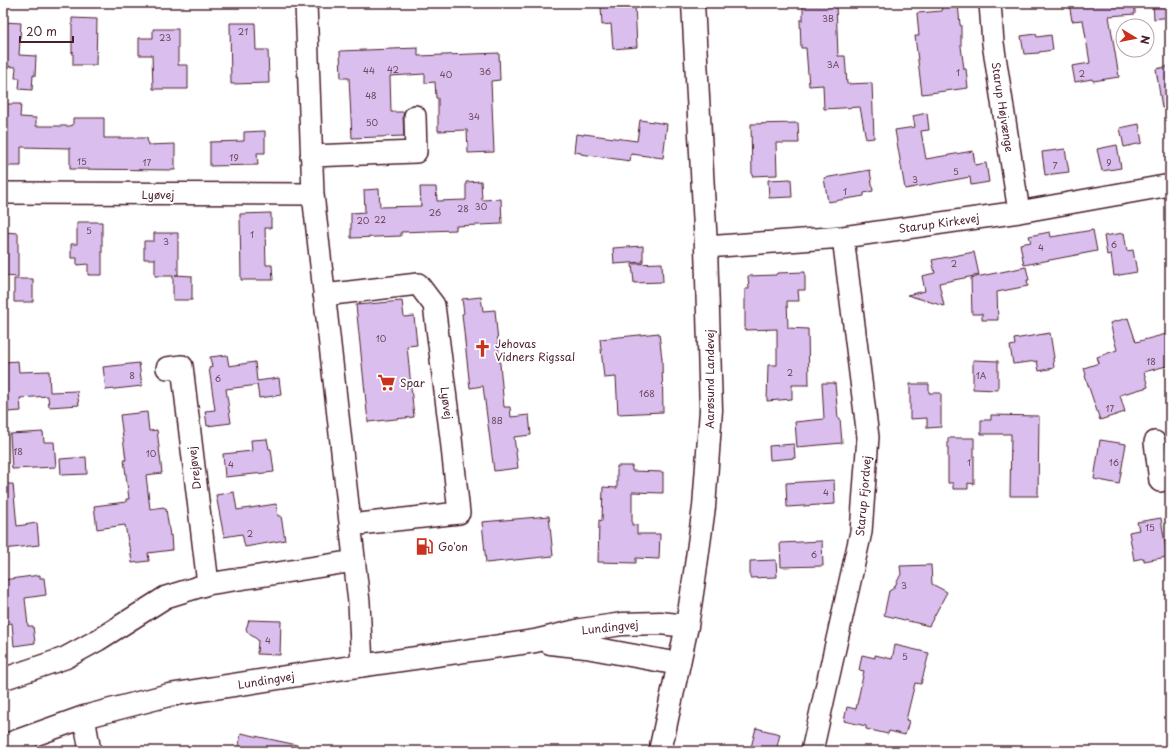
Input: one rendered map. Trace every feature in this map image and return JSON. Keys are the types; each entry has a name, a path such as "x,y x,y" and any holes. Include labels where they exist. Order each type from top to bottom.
{"street":[{"path":"306,3 313,194 354,561 362,666"},
{"name":"Aarøsund Landevej","path":"660,751 687,626 704,507 711,410 706,247 693,3"},
{"name":"Starup Højvænge","path":"990,3 993,42 1019,212"},
{"path":"312,156 416,152 415,116"},
{"name":"Starup Kirkevej","path":"706,247 843,237 1019,212 1170,185"},
{"name":"Lyøvej","path":"3,193 313,194"},
{"name":"Starup Fjordvej","path":"812,751 861,532 868,437 843,237"},
{"name":"Lyøvej","path":"324,295 418,284 434,305 451,438 459,513 350,525"},
{"name":"Drejøvej","path":"167,368 182,366 208,584"},
{"path":"1156,442 1160,481 1170,479"},
{"path":"3,679 65,658 98,640 166,596 208,584 354,561"},
{"name":"Lundingvej","path":"3,746 84,717 169,695 535,641 581,630 622,624 660,623 687,626"},
{"name":"Lundingvej","path":"535,641 586,647 679,664"},
{"path":"84,717 90,751"}],"building":[{"path":"803,3 836,3 838,56 845,56 847,84 872,83 874,138 866,139 860,107 824,109 823,85 809,86 806,48 801,48 800,20 803,20"},
{"path":"941,3 958,3 961,25 961,46 968,88 922,94 915,36 919,36 917,13 942,11"},
{"path":"1069,3 1135,3 1135,14 1109,16 1119,77 1075,82 1072,66 1090,63 1083,20 1072,21"},
{"path":"1153,3 1170,3 1170,17 1154,18"},
{"path":"635,4 637,47 613,49 611,24 602,25 601,6"},
{"path":"72,18 97,19 96,65 73,65"},
{"path":"3,22 21,23 19,55 36,56 35,76 33,75 32,90 19,89 20,78 15,78 16,67 3,66"},
{"path":"230,23 255,23 256,50 268,50 269,83 231,84"},
{"path":"153,29 178,29 178,65 188,65 188,89 153,89 152,55 139,55 139,38 153,38"},
{"path":"1036,34 1037,37 1051,35 1053,50 1024,54 1021,36"},
{"path":"418,48 418,56 499,53 500,80 491,81 494,152 468,153 467,130 438,131 438,98 436,98 435,82 425,83 425,74 390,76 391,112 404,112 404,136 352,138 349,78 341,78 340,51"},
{"path":"1170,66 1170,107 1162,108 1156,69"},
{"path":"3,104 21,104 20,117 36,118 36,126 70,126 73,125 73,118 104,118 104,138 147,138 148,145 175,144 175,170 70,169 70,148 21,147 21,166 3,166"},
{"path":"927,113 929,130 921,131 926,159 973,151 975,165 986,163 989,182 971,185 970,177 905,189 895,130 915,127 913,116"},
{"path":"640,120 667,124 663,158 631,154 630,161 574,152 576,134 637,141"},
{"path":"798,123 799,143 776,143 777,175 752,176 751,124"},
{"path":"1139,124 1142,143 1124,147 1120,128"},
{"path":"265,131 265,153 257,153 258,165 210,166 210,142 244,141 244,132"},
{"path":"1117,145 1121,168 1102,171 1097,149"},
{"path":"1065,149 1069,172 1045,175 1042,152"},
{"path":"870,170 873,191 864,193 864,196 828,202 824,178"},
{"path":"791,179 792,197 769,198 768,180"},
{"path":"481,181 482,200 501,199 502,224 456,226 456,230 401,232 401,236 351,238 351,213 365,212 364,190 379,189 380,207 421,206 420,187 436,187 437,201 466,200 466,182"},
{"path":"271,213 271,228 265,228 266,265 272,265 273,280 241,280 240,214"},
{"path":"77,222 102,222 102,275 88,275 88,264 77,265 77,258 71,258 71,244 77,244"},
{"path":"1093,230 1097,251 1024,265 1020,244 1031,242 1029,236 1050,232 1051,237"},
{"path":"3,232 18,233 18,277 3,276"},
{"path":"154,233 178,233 178,275 175,275 192,276 192,300 173,300 173,276 155,276 155,259 144,259 144,241 154,241"},
{"path":"1124,233 1127,251 1133,250 1137,272 1114,276 1111,254 1107,255 1104,236"},
{"path":"643,246 643,262 614,264 613,248"},
{"path":"974,252 979,275 939,283 944,306 907,295 925,291 922,276 935,273 932,260"},
{"path":"662,263 663,282 634,283 632,264"},
{"path":"1026,267 1029,280 1027,280 1028,286 997,292 998,320 982,320 982,314 972,314 971,278"},
{"path":"805,272 805,290 798,290 799,301 787,301 788,328 808,329 809,385 792,385 792,399 767,401 768,365 777,365 777,329 745,330 745,289 749,289 748,276"},
{"path":"14,279 33,279 33,302 14,302"},
{"path":"481,297 483,311 495,310 504,407 510,407 511,417 529,415 531,435 514,437 518,468 494,471 483,386 470,388 462,314 464,313 462,299"},
{"name":"Spar","path":"402,301 404,317 414,316 417,345 407,346 414,417 368,422 356,305"},
{"path":"1128,318 1136,342 1170,333 1170,365 1144,372 1148,387 1120,395 1125,412 1100,420 1085,376 1084,368 1099,363 1097,357 1117,350 1110,323"},
{"path":"659,333 662,359 663,412 618,414 616,377 604,378 600,339"},
{"path":"1050,333 1054,368 1039,371 1037,361 1013,364 1010,346 1015,345 1014,339"},
{"path":"227,355 229,366 255,362 257,381 279,378 281,395 259,398 257,385 226,389 231,423 207,426 205,411 215,410 209,368 212,367 210,357"},
{"path":"973,360 998,361 998,390 973,389"},
{"path":"18,361 19,372 49,371 50,392 77,391 79,405 49,407 48,396 20,398 21,411 8,412 7,398 5,398 4,362"},
{"path":"139,363 142,386 106,390 103,367"},
{"path":"822,383 835,383 842,443 797,447 795,422 824,419"},
{"path":"910,384 929,384 929,393 941,393 941,427 927,428 927,418 910,419"},
{"path":"147,412 149,431 157,430 162,473 146,475 150,509 164,507 164,509 166,509 172,550 148,553 149,561 132,563 125,525 97,529 94,506 126,502 126,499 129,499 120,415"},
{"path":"991,415 1039,416 1038,496 1010,496 1011,434 981,434 981,420 991,420"},
{"path":"43,432 44,442 54,442 56,467 12,469 10,434"},
{"path":"948,438 974,438 974,484 968,483 968,489 953,489 953,483 948,483"},
{"path":"267,439 269,449 271,449 274,472 225,477 223,454 252,451 251,440"},
{"path":"1100,440 1126,444 1119,484 1094,479"},
{"path":"794,444 795,458 770,460 769,446"},
{"path":"86,457 87,474 61,475 60,459"},
{"path":"617,466 632,466 632,471 663,472 663,493 632,492 632,525 637,525 637,534 660,534 659,559 636,558 636,563 598,562 599,520 602,521 603,487 617,488"},
{"path":"834,480 835,504 787,507 786,483"},
{"path":"3,484 13,484 17,526 37,523 39,545 3,549"},
{"path":"234,492 237,510 276,504 278,516 281,516 285,540 245,547 242,534 224,537 216,495"},
{"path":"549,516 553,556 486,563 482,522"},
{"path":"1161,518 1167,557 1144,561 1144,558 1134,560 1129,532 1139,530 1137,522"},
{"path":"822,541 823,566 781,567 780,543"},
{"path":"776,560 777,577 750,578 750,561"},
{"path":"931,565 932,584 947,592 929,626 884,615 889,591 894,588 901,574 900,566"},
{"path":"40,575 40,578 44,578 46,595 25,598 28,626 33,626 35,643 14,646 12,623 5,624 3,608 3,580"},
{"path":"249,620 281,621 280,655 257,654 258,640 248,633 246,629"},
{"path":"895,645 929,653 921,684 915,683 906,720 909,721 905,735 889,731 888,734 866,729 866,726 844,721 847,707 856,709 864,671 859,670 862,655 875,658 875,655 892,659"},
{"path":"756,728 780,734 776,751 750,751"},
{"path":"241,733 297,745 297,751 238,751"}],"place":[{"name":"Jehovas Vidners Rigssal","path":"482,349"},
{"name":"Spar","path":"387,382"},
{"name":"Go'on","path":"425,546"}]}
